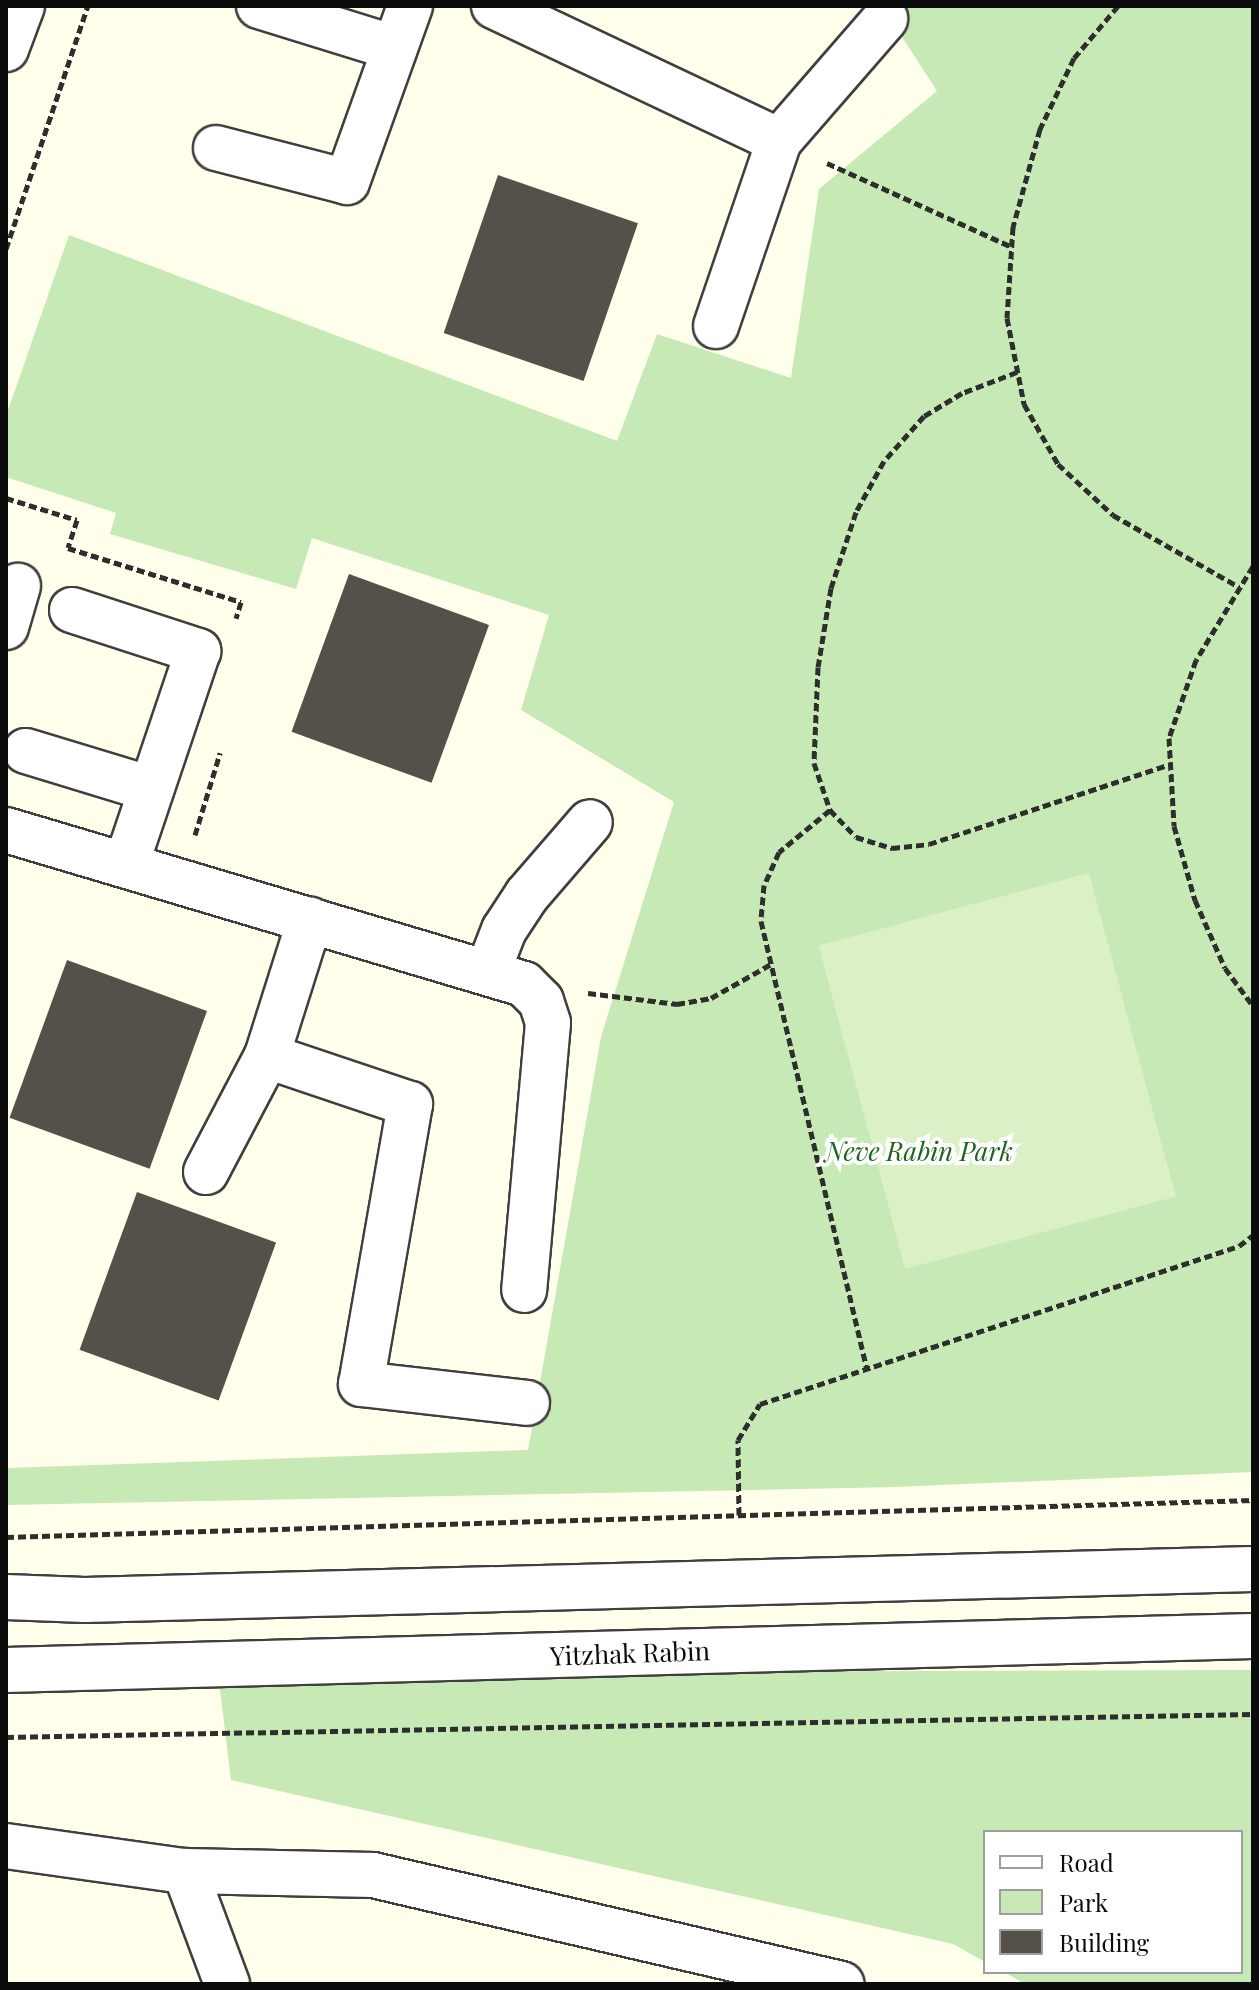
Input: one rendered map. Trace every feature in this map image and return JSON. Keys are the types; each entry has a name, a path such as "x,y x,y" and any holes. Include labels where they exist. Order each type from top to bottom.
{"street":[{"path":"6,49 22,6"},
{"path":"259,6 395,48"},
{"path":"216,148 347,182 410,6"},
{"path":"494,6 779,141"},
{"path":"716,326 779,141 885,19"},
{"path":"6,627 18,586"},
{"path":"72,610 198,651 126,865"},
{"path":"26,751 151,789"},
{"path":"506,978 504,930 527,895 590,822"},
{"path":"6,830 506,978 541,1001 548,1023 524,1290"},
{"path":"206,1172 267,1056 310,920"},
{"path":"267,1056 410,1104 361,1384 527,1403"},
{"path":"6,1597 85,1600 1253,1569"},
{"name":"Yitzhak Rabin","path":"6,1670 1253,1636"},
{"path":"6,1846 185,1871 373,1875 841,1984"},
{"path":"185,1871 227,1984"}],"path":[{"path":"6,249 88,6"},
{"path":"1118,6 1074,58 1040,129 1012,247 1007,318 1017,372 1024,404 1058,464 1113,515 1239,587"},
{"path":"779,141 1012,247"},
{"path":"1017,372 962,393 924,416 884,461 856,512 831,588 818,667 814,763 830,810 856,837 892,848 929,844 1171,764"},
{"path":"1253,566 1196,660 1169,738 1174,826 1195,900 1225,968 1253,1006"},
{"path":"830,810 779,852 764,885 761,921 867,1369"},
{"path":"506,978 677,1004 711,998 771,964"},
{"path":"739,1515 738,1440 760,1404 1239,1246 1253,1235"},
{"path":"6,1537 1253,1500"},
{"path":"6,1737 1253,1714"}],"green space":[{"name":"Neve Rabin Park","path":"882,6 1253,6 1253,1472 894,1487 6,1505 6,1442 8,1468 528,1450 601,1037 674,802 521,710 549,615 312,538 296,589 110,534 116,513 6,477 6,416 69,235 617,441 657,334 791,378 819,189 937,91"},
{"path":"1089,873 1176,1197 905,1269 819,945"},
{"path":"1253,1670 1253,1984 1025,1984 1008,1974 1243,1974 1243,1830 983,1830 983,1961 953,1944 231,1780 218,1673"}],"building":[{"path":"498,175 638,223 584,381 444,333"},
{"path":"349,574 489,625 432,783 292,732"},
{"path":"67,960 207,1011 150,1169 10,1118"},
{"path":"137,1192 276,1243 219,1400 80,1350"}]}
